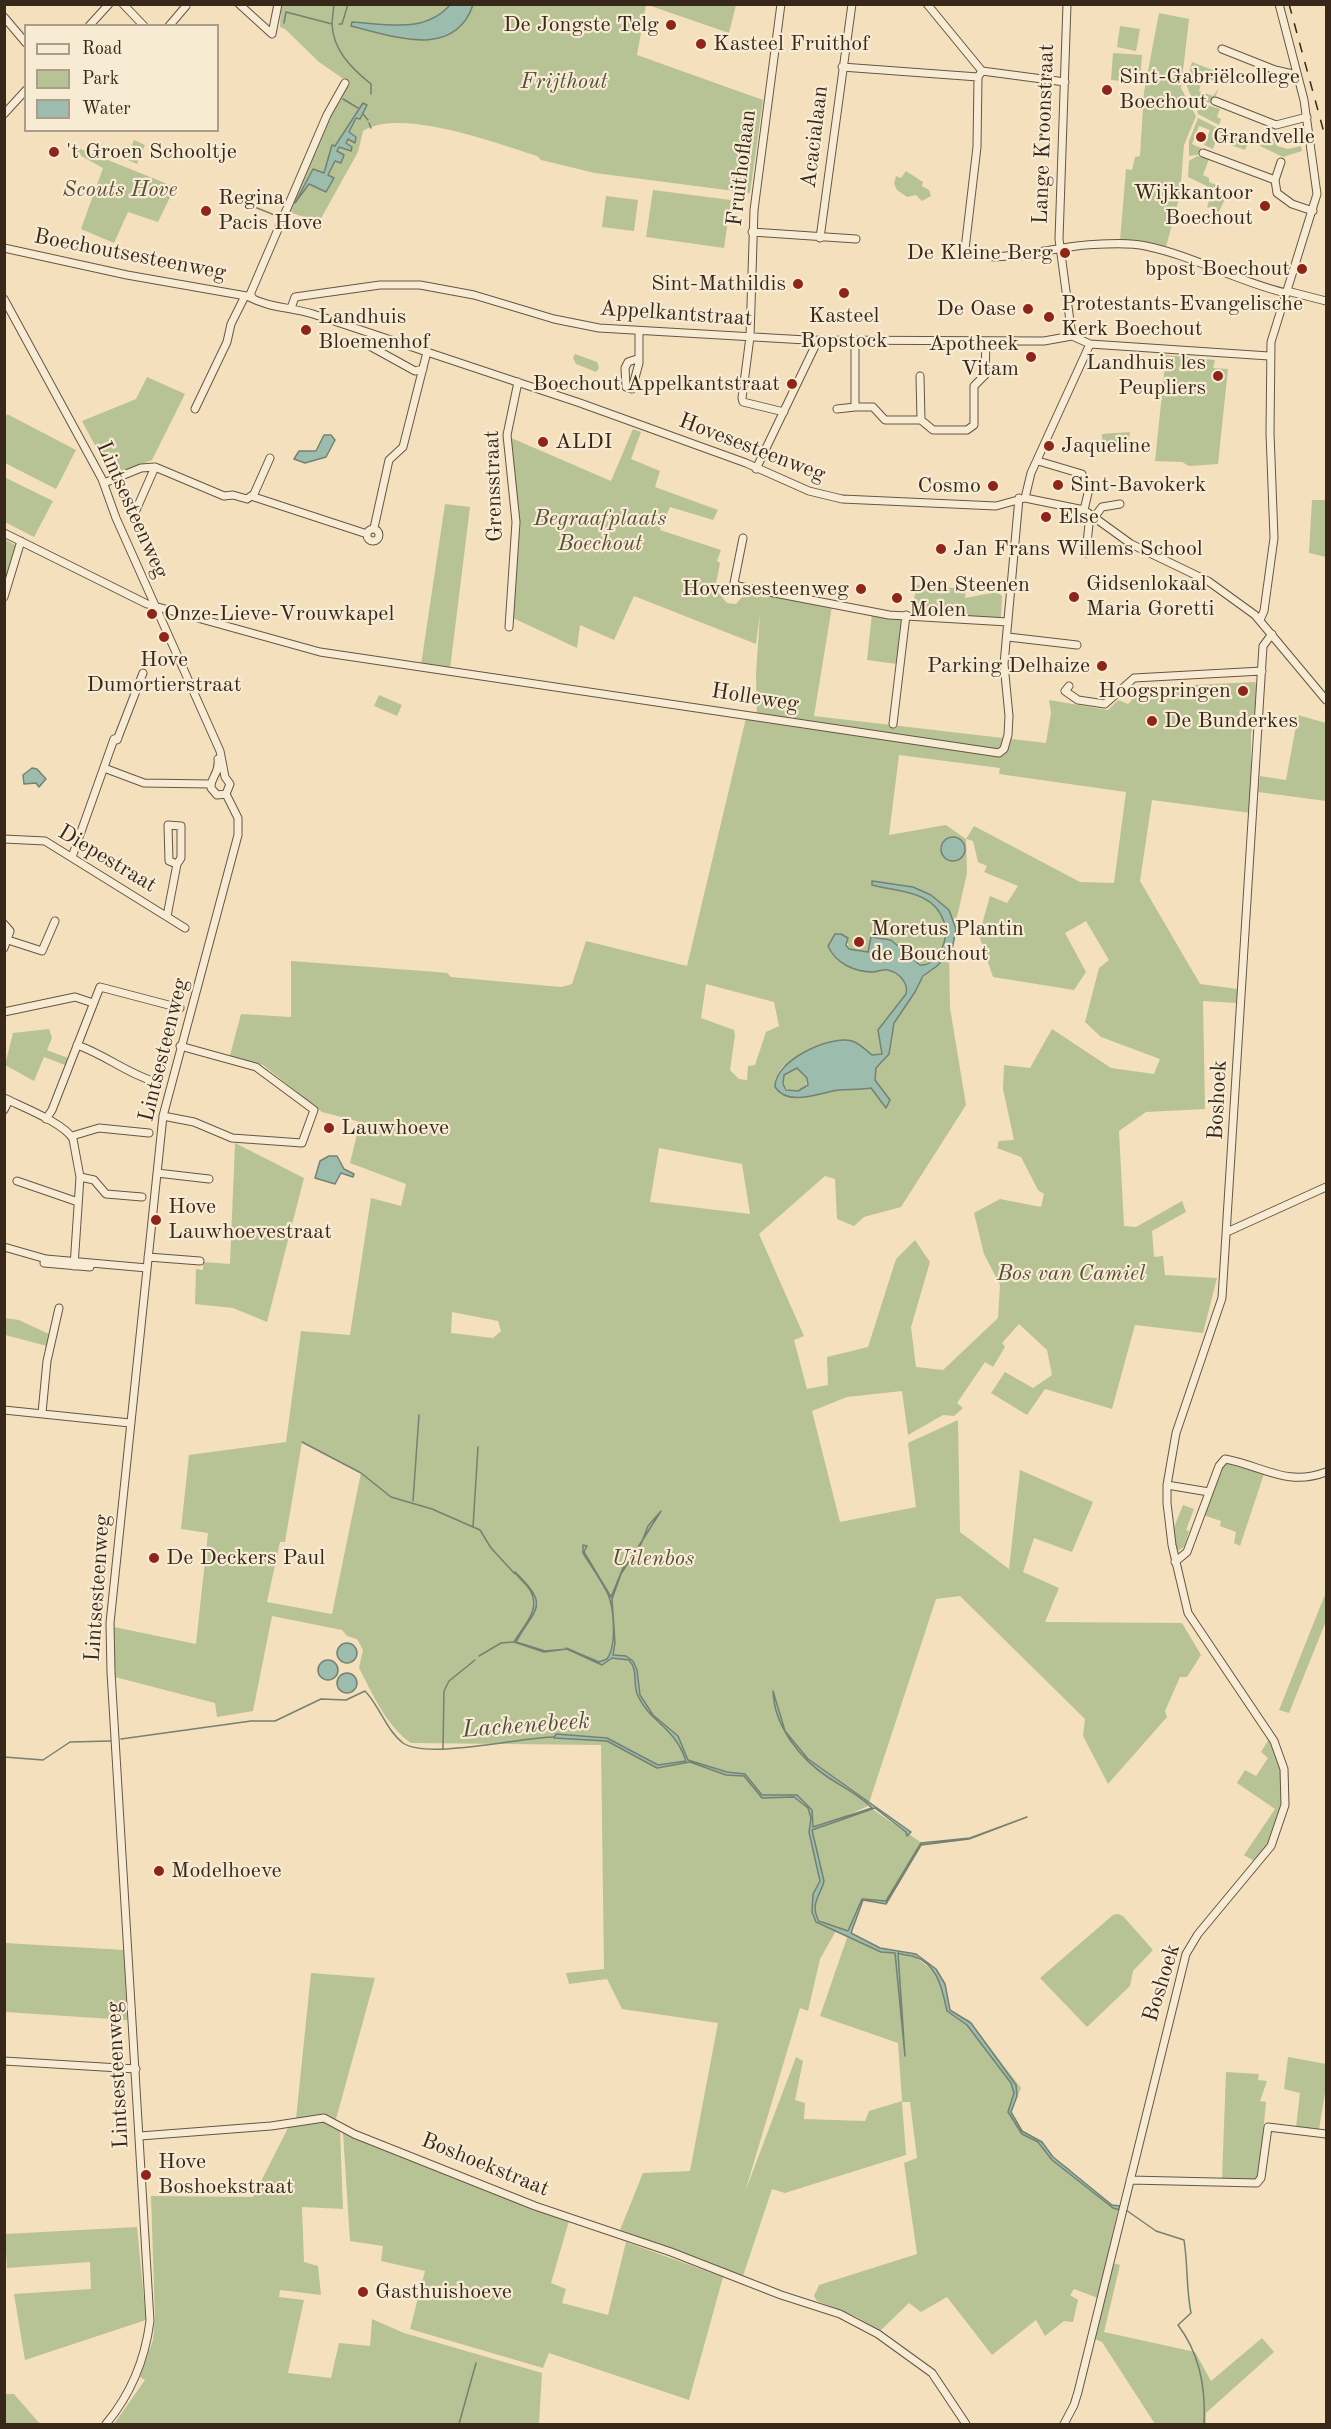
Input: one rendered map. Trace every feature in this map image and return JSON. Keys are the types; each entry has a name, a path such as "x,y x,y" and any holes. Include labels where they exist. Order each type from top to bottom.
{"street":[{"path":"91,24 109,4"},
{"path":"123,4 142,24"},
{"path":"238,4 272,34 275,29 278,4"},
{"name":"Fruithoflaan","path":"781,4 752,232 750,337 743,402 784,412"},
{"name":"Acacialaan","path":"820,238 852,4"},
{"path":"927,4 980,74 977,147 965,249 977,258 1059,247 1144,246 1287,292 1326,301"},
{"name":"Lange Kroonstraat","path":"1067,4 1059,247 1072,336"},
{"path":"1260,620 1264,611 1274,538 1269,356 1274,327 1313,212 1317,190 1306,117 1279,4"},
{"path":"171,24 186,6"},
{"path":"4,17 24,41"},
{"path":"1222,49 1275,70 1297,75"},
{"path":"842,67 980,74 1065,82"},
{"path":"195,409 227,342 231,324 247,296 327,115 345,83"},
{"path":"4,114 24,92"},
{"path":"1215,101 1276,125 1306,117"},
{"path":"1203,153 1275,180"},
{"path":"1281,162 1275,180 1278,193 1292,204 1313,212"},
{"path":"752,232 856,239"},
{"name":"Boechoutsesteenweg","path":"4,248 127,275 247,296 504,378"},
{"name":"Appelkantstraat","path":"290,308 295,297 380,285 420,285 474,295 564,321 639,331 855,341 1044,341 1072,336"},
{"name":"Lintsesteenweg","path":"4,299 104,483 116,518 222,760 221,777 230,784 226,794 238,818 238,835 163,1116 130,1423 110,1638 150,2321 146,2347 133,2383 119,2409 106,2424"},
{"path":"637,359 639,331"},
{"path":"1072,336 1090,344 1269,356"},
{"path":"756,469 818,340"},
{"path":"855,341 855,407"},
{"path":"837,409 873,407 885,420 921,420 933,430 972,428 975,386 986,375 986,341"},
{"path":"366,344 415,371 423,369"},
{"path":"1077,645 1008,637 1008,622 1022,498 1031,473 1090,344"},
{"path":"367,534 374,528 389,460 403,447 427,352"},
{"path":"920,376 921,420"},
{"name":"Hovesesteenweg","path":"504,378 518,381 831,498 996,506 1022,498"},
{"name":"Grensstraat","path":"509,627 516,522 507,435 518,381"},
{"path":"104,483 141,468 155,467 224,496 233,495 246,499 252,496 270,458"},
{"path":"1038,461 1082,474 1088,493 1084,510"},
{"path":"132,517 155,467"},
{"path":"252,496 367,534 369,539 376,540 379,533 374,528"},
{"path":"1022,498 1084,510 1131,544 1208,581 1260,620 1326,700"},
{"path":"1086,553 1089,524 1102,507 1120,504"},
{"name":"Holleweg","path":"4,533 155,606 320,652 999,753 1004,750 1009,726 1004,672 1008,637"},
{"path":"743,538 735,584 889,615 1008,622"},
{"path":"4,597 21,541"},
{"path":"893,724 906,615"},
{"name":"Boshoek","path":"1064,2424 1074,2406 1186,1954 1198,1934 1271,1846 1285,1805 1284,1769 1274,1741 1188,1613 1168,1524 1167,1485 1181,1416 1222,1298 1264,643 1272,634"},
{"path":"1065,691 1078,700 1105,704 1134,678 1262,671"},
{"path":"72,857 104,768 108,766 143,673"},
{"path":"104,768 144,783 210,784 221,777"},
{"path":"210,784 215,794 226,794"},
{"path":"167,916 177,864 181,858 181,826 168,825 169,861 177,864"},
{"name":"Diepestraat","path":"4,839 45,841 185,928"},
{"path":"4,924 10,931 6,944 42,951 55,921"},
{"path":"46,1119 52,1110 98,991 104,987 180,1008"},
{"path":"4,1012 75,997 93,1003"},
{"path":"77,1045 96,1052 141,1077 159,1083"},
{"path":"163,1116 194,1122 232,1138 302,1143 314,1110 256,1067 180,1046"},
{"path":"4,1110 7,1099 46,1119 72,1136 80,1177 74,1263"},
{"path":"72,1136 99,1128 149,1133"},
{"path":"157,1173 209,1179"},
{"path":"80,1177 93,1180 106,1194 142,1197"},
{"path":"17,1181 78,1202"},
{"path":"1227,1232 1326,1188"},
{"path":"4,1249 45,1259 146,1270"},
{"path":"148,1257 200,1261"},
{"path":"42,1413 47,1361 59,1308"},
{"path":"4,1410 130,1423"},
{"path":"1175,1562 1187,1551 1219,1466 1225,1459 1296,1478 1308,1479 1326,1472"},
{"path":"1167,1485 1209,1492"},
{"path":"4,2061 136,2069"},
{"name":"Boshoekstraat","path":"140,2136 271,2126 324,2118 354,2134 535,2206 671,2252 855,2322 926,2369 966,2424"},
{"path":"1130,2180 1257,2183 1261,2178 1268,2127 1326,2134"}],"green space":[{"name":"Frijthout","path":"281,5 646,5 637,55 763,100 750,193 595,173 541,160 537,156 474,136 424,125 400,123 379,125 363,131 358,152 319,222 289,212 332,110 348,82 319,62 285,29 280,27"},
{"path":"648,5 736,5 729,33"},
{"path":"1159,13 1189,19 1181,88 1196,116 1184,145 1180,195 1166,247 1139,241 1120,241 1126,169 1132,170 1135,157 1140,156 1144,92"},
{"path":"1120,26 1140,29 1136,51 1117,47"},
{"path":"1113,53 1142,55 1140,83 1111,80"},
{"path":"1192,62 1223,74 1220,83 1203,77 1199,91 1213,96 1219,88 1212,104 1201,100 1194,104 1186,84"},
{"path":"1201,103 1220,109 1217,117 1221,119 1219,125 1198,114 1196,107"},
{"path":"1198,118 1248,143 1245,150 1216,140 1213,149 1204,145 1210,130 1199,126 1192,144 1203,149 1201,154 1189,156 1189,141"},
{"path":"1275,133 1281,135 1277,146 1288,149 1301,146 1302,151 1283,157 1254,143 1256,138 1271,143"},
{"path":"134,140 145,145 137,164 126,159"},
{"name":"Scouts Hove","path":"78,148 175,187 158,222 128,212 114,243 81,229 103,168 76,153"},
{"path":"1197,156 1209,159 1203,175 1209,178 1209,182 1224,188 1227,194 1219,212 1207,207 1213,189 1188,177 1189,161"},
{"path":"906,171 923,182 922,186 929,190 931,196 922,201 916,195 907,197 897,190 894,184 896,176 901,178"},
{"path":"653,190 731,200 724,248 646,237"},
{"path":"606,196 638,200 634,231 602,227"},
{"path":"575,354 597,362 599,368 596,372 576,364 573,358"},
{"path":"1166,355 1215,360 1213,368 1228,369 1218,464 1189,466 1182,462 1155,461"},
{"path":"147,377 185,394 152,460 112,477 82,421 136,399"},
{"path":"7,414 76,450 56,489 5,463"},
{"path":"633,429 641,432 631,459 660,471 655,487 718,510 713,520 670,507 660,530 721,550 717,561 720,563 715,589 727,603 736,604 742,597 755,592 832,606 814,716 1046,743 1051,713 1049,700 1108,710 1118,700 1128,704 1132,700 1126,695 1128,688 1255,682 1258,688 1251,735 1251,813 1152,800 1140,881 1200,984 1238,989 1236,1003 1203,1001 1205,1109 1146,1112 1119,1131 1124,1226 1136,1227 1182,1201 1186,1212 1152,1231 1154,1257 1163,1256 1165,1275 1217,1278 1203,1333 1135,1325 1112,1409 1045,1389 1027,1415 991,1393 1005,1372 1033,1388 1052,1375 1047,1350 1019,1324 1002,1343 1005,1347 993,1367 985,1362 957,1403 963,1408 954,1416 943,1415 908,1435 902,1391 847,1397 812,1411 840,1522 916,1507 908,1443 958,1420 960,1532 1009,1569 1020,1470 1093,1502 1072,1552 1034,1538 1023,1572 1059,1588 1045,1622 1182,1623 1201,1655 1187,1677 1180,1677 1165,1711 1167,1717 1108,1784 1083,1736 1085,1719 960,1596 936,1599 868,1806 826,1825 872,1809 922,1843 886,1901 862,1899 848,1931 824,1923 816,1916 816,1895 824,1881 812,1832 809,1833 820,1881 815,1892 813,1911 818,1924 836,1931 820,1959 808,2011 800,2008 745,2192 796,2057 803,2061 795,2100 805,2103 804,2119 865,2121 869,2111 902,2101 898,2043 820,2016 848,1935 881,1952 895,1953 906,2056 897,1954 915,1957 935,1972 941,1983 947,2011 963,2022 968,2019 1021,2088 1011,2112 1022,2131 1042,2142 1053,2157 1071,2170 1070,2173 1118,2210 1098,2298 1074,2289 1070,2295 1078,2300 1073,2322 1064,2321 1045,2336 1036,2320 992,2355 947,2297 921,2312 909,2303 880,2331 857,2317 817,2301 814,2296 819,2285 917,2254 904,2163 917,2158 910,2102 902,2102 906,2155 785,2193 772,2189 743,2276 620,2230 643,2173 690,2171 718,2023 622,2009 607,1979 569,1984 566,1973 604,1969 601,1745 411,1743 387,1719 369,1688 359,1668 363,1650 357,1639 347,1636 342,1630 272,1616 253,1711 217,1717 215,1703 115,1677 114,1627 196,1644 208,1533 181,1529 189,1455 286,1442 301,1331 350,1335 371,1198 401,1206 406,1184 350,1163 360,1122 322,1112 263,1065 229,1059 241,1014 291,1017 291,961 437,972 447,973 451,977 561,987 572,984 586,941 687,966 746,718 757,719 756,674 760,614 756,644 634,596 614,640 580,625 577,648 513,618 517,552 509,437 611,481","holes":["899,755 1000,768 999,774 1126,792 1114,883 1080,882 974,826 966,839 946,825 889,835","966,839 973,841 978,862 987,866 984,872 1018,886 1007,903 990,896 979,935 993,977 1074,990 1086,972 1065,933 1086,921 1109,960 1099,968 1085,1022 1101,1037 1160,1059 1154,1074 1111,1068 1052,1029 1030,1068 1004,1065 1003,1089 1014,1140 999,1141 997,1148 1021,1157 1038,1190 1044,1194 1041,1207 1000,1199 974,1213 984,1254 1000,1285 998,1318 943,1370 916,1367 911,1327 930,1262 915,1240 896,1259 868,1347 827,1357 828,1385 807,1389 794,1340 804,1336 759,1234 825,1176 835,1179 837,1219 854,1226 864,1217 901,1207 966,1105 950,1008 949,952 967,873","835,934 841,934 847,938 849,949 869,952 871,937 891,940 929,971 915,988 894,1022 890,1033 889,1051 876,1068 875,1080 890,1100 887,1107 871,1088 779,1093 775,1079 782,1067 822,1044 855,1042 872,1055 882,1054 879,1030 906,994 907,989 903,979 888,970 860,971 837,960 829,942","706,984 774,1002 779,1026 766,1032 755,1065 748,1066 747,1080 739,1079 730,1070 734,1030 701,1018","659,1148 742,1164 750,1214 650,1202","452,1312 498,1321 501,1331 493,1338 451,1333","302,1442 361,1473 332,1614 267,1602 280,1542 285,1542"]},
{"path":"1130,432 1128,449 1103,455 1102,434"},
{"path":"4,477 53,501 34,537 5,522"},
{"path":"1312,500 1326,500 1326,557 1309,553"},
{"path":"445,504 470,507 450,669 421,665"},
{"path":"4,539 17,546 6,583 4,583"},
{"path":"917,585 966,589 965,598 997,592 1002,596 1001,619 911,612"},
{"path":"872,614 903,620 897,664 867,660"},
{"path":"379,695 402,705 397,716 374,706"},
{"path":"1298,715 1326,723 1326,801 1258,792 1260,776 1286,780"},
{"path":"49,1029 52,1038 47,1050 68,1058 65,1065 44,1057 34,1081 5,1065 13,1033"},
{"path":"795,1068 804,1071 807,1080 804,1089 795,1092 786,1089 783,1080 786,1071"},
{"path":"235,1143 304,1178 267,1322 233,1308 195,1304 196,1269 203,1270 203,1262 230,1264"},
{"path":"4,1318 19,1320 49,1334 47,1346 5,1335"},
{"path":"1225,1463 1264,1474 1240,1546 1234,1543 1236,1532 1220,1526 1221,1521 1203,1515 1219,1470"},
{"path":"1183,1505 1194,1509 1186,1530 1189,1531 1184,1547 1177,1551 1173,1530"},
{"path":"1326,1592 1326,1621 1289,1713 1279,1710"},
{"path":"1269,1739 1280,1770 1281,1802 1273,1834 1256,1862 1244,1855 1275,1809 1237,1783 1245,1770 1256,1776 1268,1758 1261,1752"},
{"path":"1113,1915 1123,1916 1153,1950 1133,1971 1130,1986 1087,2027 1040,1978"},
{"path":"5,1943 124,1950 127,2020 5,2012"},
{"path":"311,1973 375,1978 336,2119 317,2115 296,2119"},
{"path":"1288,2057 1326,2064 1326,2087 1319,2129 1296,2127 1300,2093 1284,2089"},
{"path":"1226,2072 1259,2074 1258,2080 1267,2081 1260,2101 1266,2102 1259,2176 1255,2180 1222,2179"},
{"path":"324,2121 340,2129 343,2209 302,2207 304,2262 318,2266 321,2295 280,2290 279,2297 304,2300 288,2373 331,2378 339,2343 370,2346 372,2319 404,2333 542,2373 539,2424 114,2424 145,2380 140,2377 153,2340 155,2319 151,2196 253,2197 289,2126"},
{"path":"343,2133 569,2221 551,2283 566,2289 562,2303 608,2315 626,2242 723,2277 689,2400 549,2353 543,2368 410,2329 425,2271 381,2261 383,2246 350,2241"},
{"path":"137,2227 146,2320 25,2360 14,2294 91,2289 90,2262 7,2268 5,2234"},
{"path":"1113,2263 1120,2265 1104,2332 1195,2352 1211,2381 1262,2338 1274,2352 1206,2413 1206,2424 1155,2424 1102,2342 1095,2339"},
{"path":"4,2394 14,2394 40,2424 5,2424"}],"water":[{"path":"450,5 473,5 464,22 452,33 437,38 421,40 403,38 351,26 352,22 417,24 440,14"},
{"path":"363,103 367,105 360,119 356,118 349,132 356,137 355,143 348,139 346,143 352,147 351,151 339,147 337,151 344,155 341,163 335,161 328,175 334,178 326,192 309,184 295,203 313,169 324,173 332,145 335,146"},
{"path":"324,435 331,435 335,440 326,457 305,463 294,459 299,451 316,451"},
{"path":"32,768 37,769 46,779 39,787 36,783 24,784 23,775"},
{"path":"953,837 962,840 965,849 962,858 953,861 944,858 941,849 944,840"},
{"path":"872,881 913,887 931,895 949,910 956,929 952,950 937,966 923,976 894,1023 889,1054 876,1068 875,1080 890,1100 886,1108 871,1088 838,1090 796,1098 788,1096 775,1087 777,1077 793,1059 817,1046 842,1040 852,1041 872,1055 882,1054 878,1030 906,994 905,982 892,971 874,972 853,969 836,958 828,946 835,934 848,938 846,945 849,949 868,952 871,937 891,940 920,965 933,960 943,947 946,936 944,922 932,904 914,894 872,885","holes":["797,1068 807,1078 808,1085 798,1091 786,1090 783,1084 784,1075"]},
{"path":"329,1156 337,1156 344,1169 354,1174 353,1177 341,1173 335,1184 315,1178 320,1161"},
{"path":"661,1511 643,1540 648,1526"},
{"path":"583,1545 587,1546 584,1552 611,1597 623,1568 635,1552 621,1574 612,1599 614,1624 608,1594 583,1553"},
{"path":"515,1572 533,1593 536,1601 533,1614 516,1642 545,1651 565,1649 544,1652 514,1642 530,1618 534,1604 530,1590"},
{"path":"614,1628 613,1655 626,1656 633,1661 637,1670 640,1695 653,1715 678,1736 688,1760 727,1772 745,1774 762,1795 797,1795 812,1810 813,1827 872,1808 818,1770 799,1751 785,1731 808,1759 911,1832 907,1836 906,1832 875,1808 812,1830 824,1881 815,1905 819,1921 848,1931 862,1899 886,1901 921,1843 970,1838 1027,1817 969,1839 921,1845 886,1904 863,1900 851,1933 880,1948 916,1954 936,1969 945,1984 950,2010 971,2023 1016,2085 1017,2096 1011,2112 1022,2131 1042,2142 1053,2157 1112,2205 1120,2206 1120,2210 1113,2208 1052,2160 1038,2142 1022,2134 1008,2112 1014,2093 1011,2083 967,2025 947,2011 941,1986 928,1964 921,1959 898,1953 905,2056 895,1953 881,1952 816,1922 812,1912 813,1894 820,1881 809,1832 811,1818 808,1808 794,1797 762,1798 744,1776 726,1775 690,1762 657,1768 607,1741 554,1738 556,1734 607,1738 658,1765 686,1761 676,1740 643,1705 635,1687 635,1673 629,1660 612,1658 602,1665 567,1649 599,1662 607,1659 612,1645"},
{"path":"347,1643 354,1646 357,1653 354,1660 347,1663 340,1660 337,1653 340,1646"},
{"path":"328,1660 335,1663 338,1670 335,1677 328,1680 321,1677 318,1670 321,1663"},
{"path":"347,1673 354,1676 357,1683 354,1690 347,1693 340,1690 337,1683 340,1676"},
{"path":"773,1691 785,1731 775,1704"}],"waterway":[{"path":"332,23 334,4"},
{"path":"339,24 342,24 348,4"},
{"path":"284,23 286,12 332,24 336,42 344,58 371,84 371,94"},
{"path":"343,99 358,108"},
{"path":"363,114 368,120"},
{"path":"369,123 371,128"},
{"path":"252,206 277,216"},
{"path":"413,1501 419,1415"},
{"path":"302,1442 361,1473 391,1497 432,1509 480,1530 491,1548 515,1574"},
{"path":"473,1527 478,1447"},
{"path":"479,1656 501,1643 513,1642"},
{"path":"566,1648 575,1652"},
{"path":"443,1748 444,1691 449,1681 475,1660"},
{"name":"Lachenebeek","path":"121,1739 251,1721 275,1721 321,1699 346,1700 365,1691 397,1738 415,1748 453,1749 554,1737"},
{"name":"Lachenebeek","path":"4,1757 43,1760 70,1742 111,1741"},
{"name":"Lachenebeek","path":"1126,2210 1156,2231 1184,2240 1191,2313 1178,2325 1192,2348 1200,2372 1204,2398 1204,2424"},
{"path":"459,2424 476,2363"}],"railway":[{"path":"1289,4 1326,140"}],"place":[{"name":"De Jongste Telg","path":"671,25"},
{"name":"Kasteel Fruithof","path":"701,44"},
{"name":"Sint-Gabriëlcollege Boechout","path":"1107,90"},
{"name":"Grandvelle","path":"1201,137"},
{"name":"'t Groen Schooltje","path":"54,152"},
{"name":"Wijkkantoor Boechout","path":"1265,206"},
{"name":"Regina Pacis Hove","path":"206,211"},
{"name":"De Kleine Berg","path":"1065,253"},
{"name":"bpost Boechout","path":"1302,269"},
{"name":"Sint-Mathildis","path":"798,284"},
{"name":"Kasteel Ropstock","path":"844,293"},
{"name":"De Oase","path":"1028,309"},
{"name":"Protestants-Evangelische Kerk Boechout","path":"1049,317"},
{"name":"Landhuis Bloemenhof","path":"306,330"},
{"name":"Apotheek Vitam","path":"1031,357"},
{"name":"Landhuis les Peupliers","path":"1218,376"},
{"name":"Boechout Appelkantstraat","path":"792,384"},
{"name":"ALDI","path":"543,442"},
{"name":"Jaqueline","path":"1049,446"},
{"name":"Sint-Bavokerk","path":"1058,485"},
{"name":"Cosmo","path":"993,486"},
{"name":"Else","path":"1046,517"},
{"name":"Jan Frans Willems School","path":"941,549"},
{"name":"Hovensesteenweg","path":"861,589"},
{"name":"Gidsenlokaal Maria Goretti","path":"1074,597"},
{"name":"Den Steenen Molen","path":"897,598"},
{"name":"Onze-Lieve-Vrouwkapel","path":"152,614"},
{"name":"Hove Dumortierstraat","path":"164,637"},
{"name":"Parking Delhaize","path":"1102,666"},
{"name":"Hoogspringen","path":"1243,691"},
{"name":"De Bunderkes","path":"1152,721"},
{"name":"Moretus Plantin de Bouchout","path":"859,942"},
{"name":"Lauwhoeve","path":"329,1128"},
{"name":"Hove Lauwhoevestraat","path":"156,1220"},
{"name":"De Deckers Paul","path":"154,1558"},
{"name":"Modelhoeve","path":"159,1871"},
{"name":"Hove Boshoekstraat","path":"146,2175"},
{"name":"Gasthuishoeve","path":"363,2292"}],"park label":[{"name":"Begraafplaats Boechout","path":"600,532"},
{"name":"Bos van Camiel","path":"1071,1274"},
{"name":"Uilenbos","path":"653,1559"}]}
